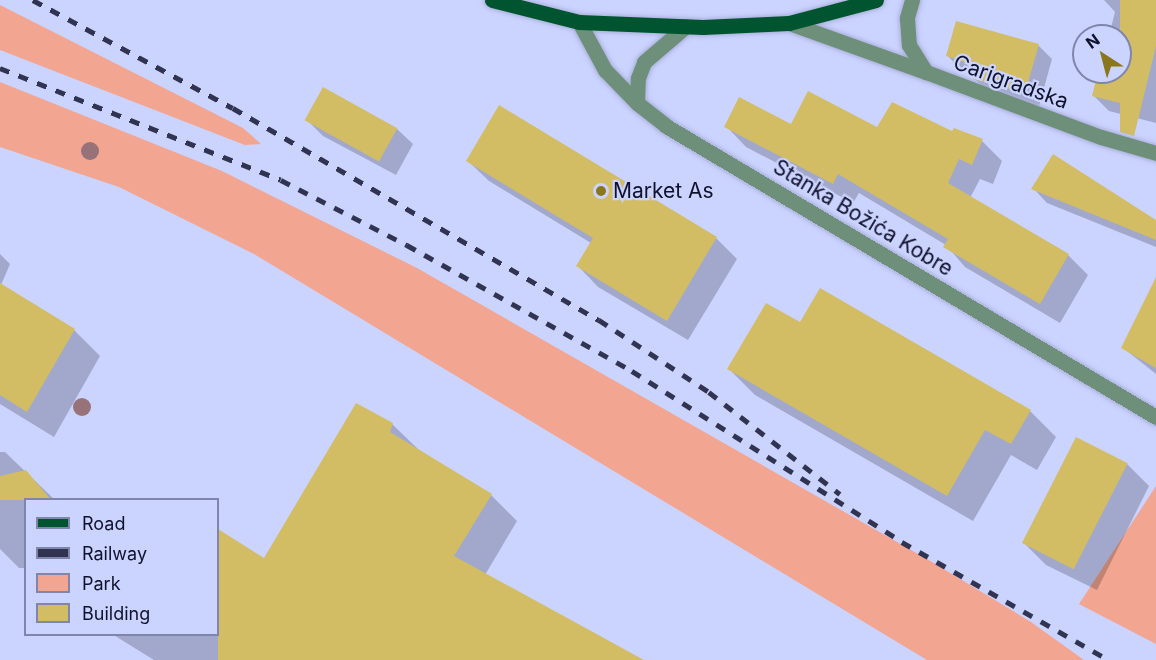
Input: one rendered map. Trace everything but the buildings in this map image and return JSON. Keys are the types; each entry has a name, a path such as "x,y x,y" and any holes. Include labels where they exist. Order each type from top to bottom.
{"main road":[{"path":"492,0 579,22 686,26 789,23 876,0"}],"street":[{"name":"Carigradska","path":"912,0 907,18 909,45 926,72 1101,137 1156,153"},
{"name":"Stanka Božića Kobre","path":"579,22 605,70 637,103 666,126 1156,417"},
{"path":"789,23 926,72"},
{"path":"637,103 638,78 644,62 686,26"}],"green space":[{"path":"0,5 243,128 261,144 245,145 0,50"},
{"path":"0,82 222,171 417,268 932,562 1031,622 1084,660 927,660 254,254 119,187 0,147"},
{"path":"1156,486 1156,644 1079,604"}],"railway":[{"path":"33,0 233,108 599,320 709,392 840,494"},
{"path":"0,68 281,180 407,245 632,371 902,542 1109,660"}],"place":[{"name":"Market As","path":"601,191"}]}
